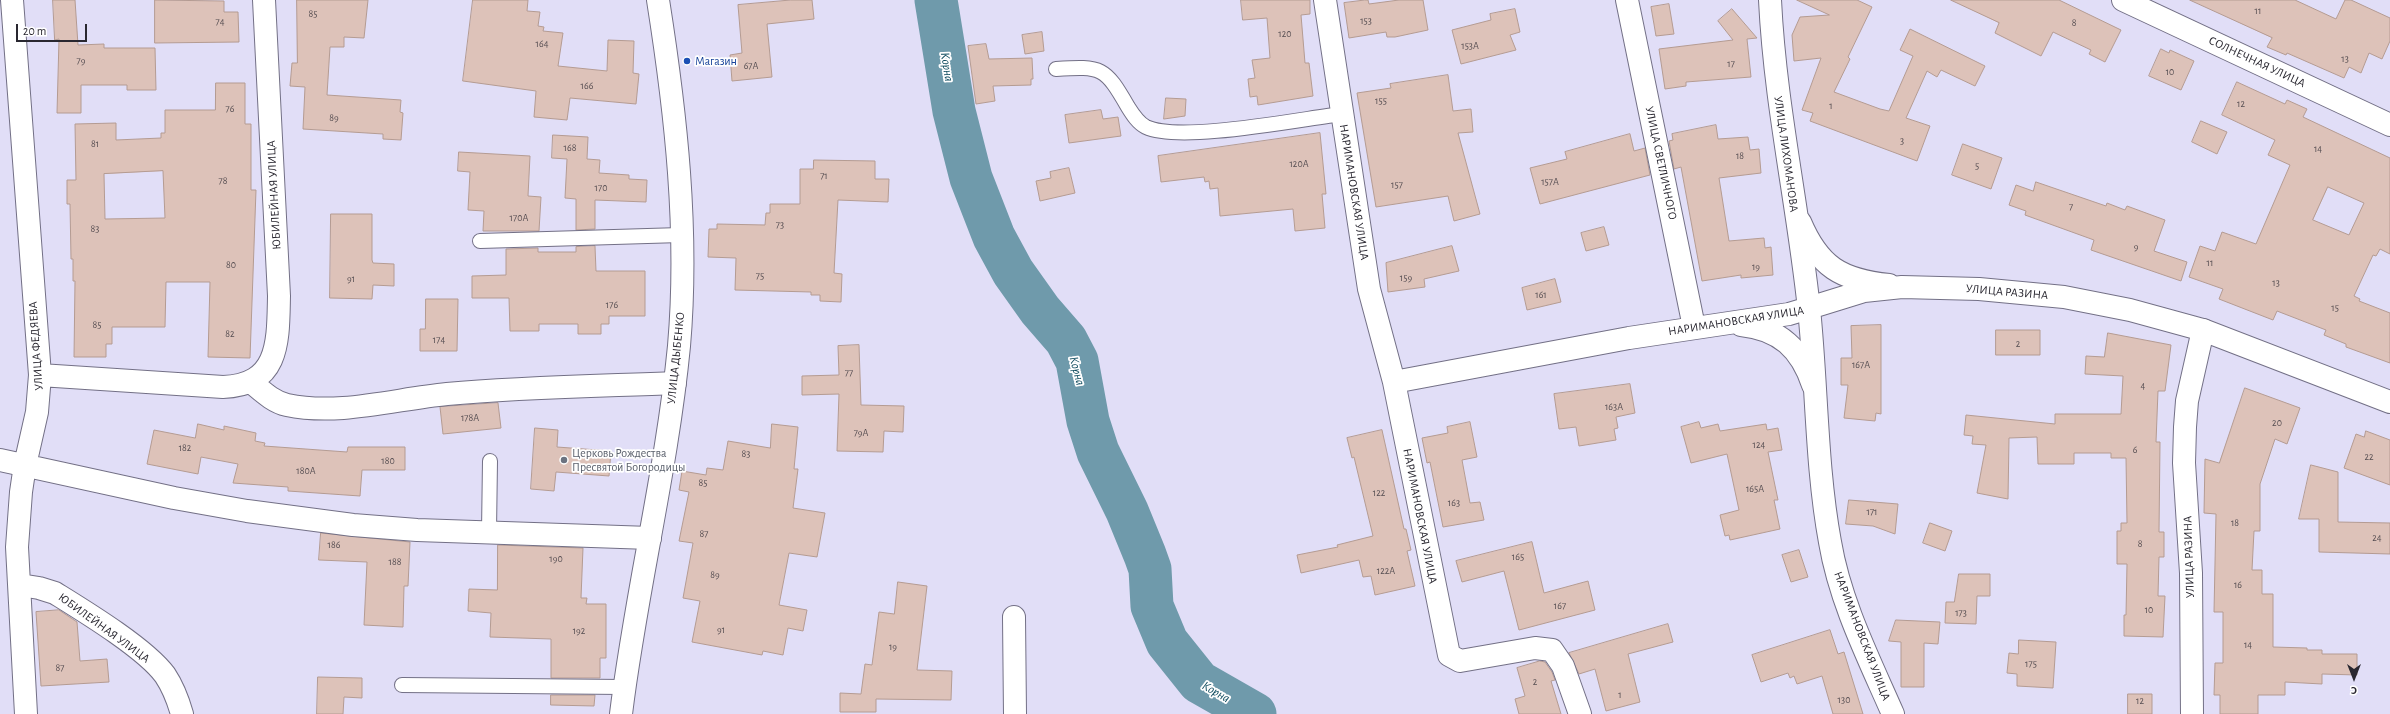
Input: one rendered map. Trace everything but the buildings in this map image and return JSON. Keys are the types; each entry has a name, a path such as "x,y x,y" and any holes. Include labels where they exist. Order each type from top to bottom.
{"street":[{"name":"УЛИЦА ФЕДЯЕВА","path":"12,0 40,375 38,412 25,465 18,524 26,714"},
{"name":"ЮБИЛЕЙНАЯ УЛИЦА","path":"252,382 264,372 270,362 278,322 264,0"},
{"name":"УЛИЦА ДЫБЕНКО","path":"621,714 624,687 675,383 682,300 681,235 676,143 658,0"},
{"name":"НАРИМАНОВСКАЯ УЛИЦА","path":"1325,0 1369,289 1394,382 1446,650 1453,659 1460,661 1535,648 1552,650 1564,666 1580,714"},
{"name":"УЛИЦА СВЕТЛИЧНОГО","path":"1628,0 1694,327"},
{"name":"УЛИЦА ЛИХОМАНОВА","path":"1770,0 1776,76 1809,308"},
{"name":"СОЛНЕЧНАЯ УЛИЦА","path":"2123,0 2390,125"},
{"path":"1794,209 1812,248 1833,270 1863,282 1902,287"},
{"name":"УЛИЦА РАЗИНА","path":"1809,308 1864,291 1902,287 1979,289 2064,297 2130,310 2203,330 2390,402"},
{"name":"НАРИМАНОВСКАЯ УЛИЦА","path":"1394,382 1694,327 1789,314 1809,308 1830,543 1845,598 1893,714"},
{"path":"1726,323 1760,329 1793,347 1806,366 1816,392"},
{"name":"УЛИЦА РАЗИНА","path":"2192,714 2191,573 2184,463 2185,427 2187,401 2203,330"},
{"path":"40,375 216,386 236,386 252,382 275,400 286,405 308,408 343,407 505,389 675,383"},
{"path":"0,460 174,498 247,511 384,528 650,538"},
{"name":"ЮБИЛЕЙНАЯ УЛИЦА","path":"20,585 39,588 55,593 145,656 165,675 177,698 182,714"},
{"path":"1014,617 1015,714"}],"lane":[{"path":"1056,69 1092,68 1101,71 1116,86 1138,122 1155,129 1195,132 1342,114"},
{"path":"480,241 681,235"},
{"path":"489,531 490,461"},
{"path":"402,685 624,687"}],"waterway":[{"name":"Корна","path":"936,0 954,111 971,178 994,237 1013,272 1040,310 1066,340 1077,361 1088,421 1098,452 1127,511 1145,555 1150,569 1152,606 1167,642 1199,682 1255,714"}],"place":[{"name":"Магазин","path":"687,61"},
{"name":"Церковь Рождества Пресвятой Богородицы","path":"564,460"}]}
